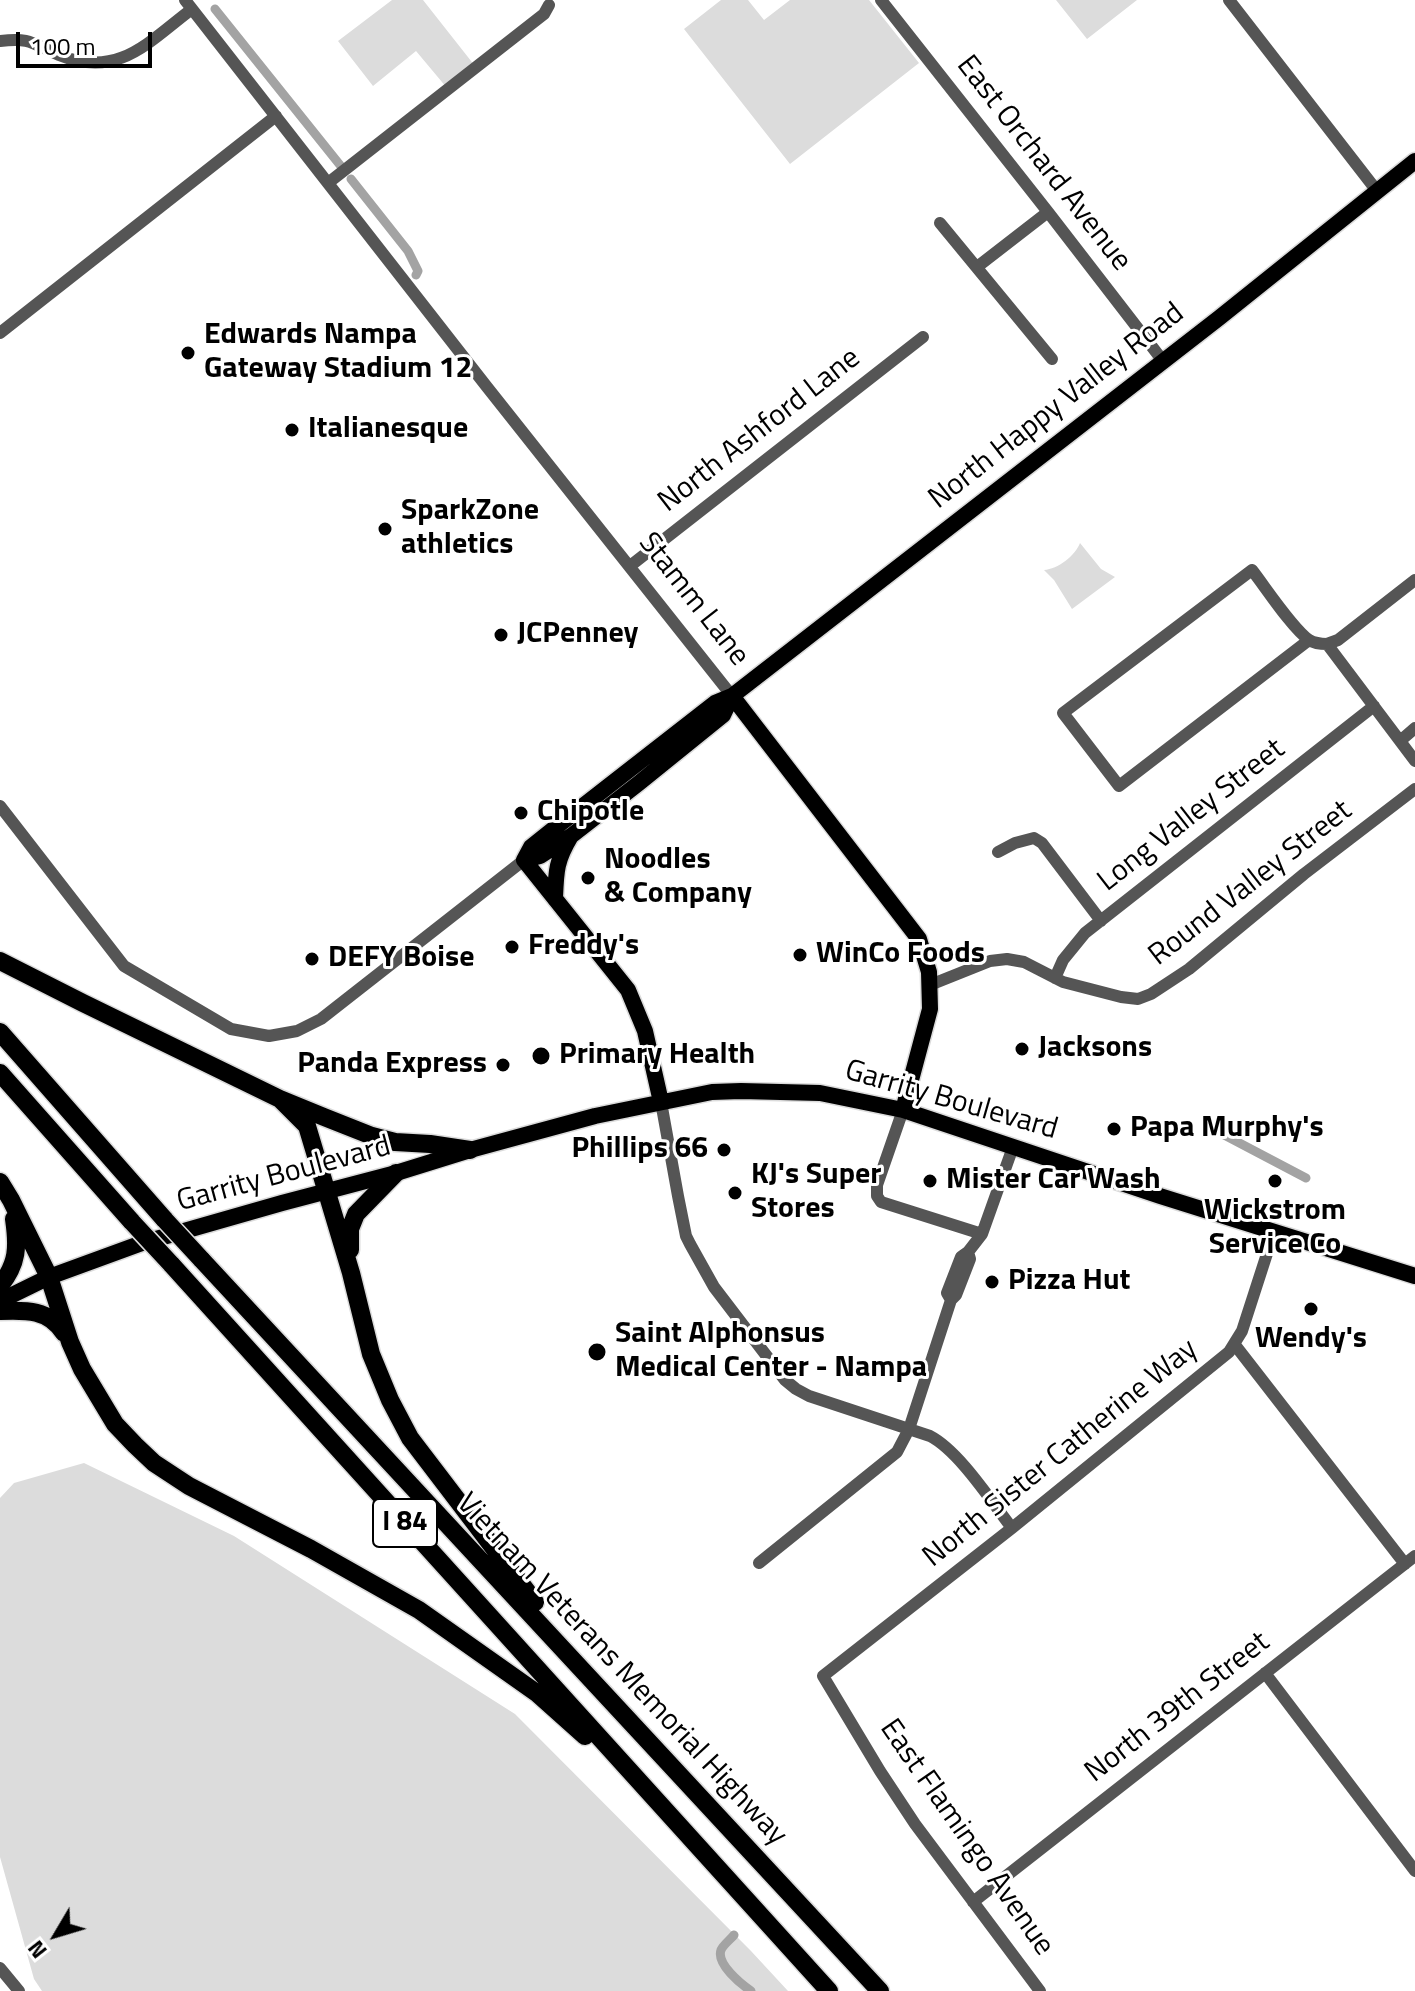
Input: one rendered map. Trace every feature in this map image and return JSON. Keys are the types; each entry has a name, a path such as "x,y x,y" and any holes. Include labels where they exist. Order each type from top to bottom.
{"highway":[{"path":"0,961 280,1099 372,1136 395,1142 470,1150"},
{"name":"Vietnam Veterans Memorial Highway","path":"0,1032 165,1220 880,1991"},
{"name":"Vietnam Veterans Memorial Highway","path":"0,1073 829,1991"},
{"path":"280,1099 307,1126 351,1273 371,1354 410,1438 604,1691"},
{"path":"351,1273 350,1229 356,1214 396,1173"},
{"path":"0,1182 49,1277 70,1342 93,1390 115,1424 154,1463 211,1498 311,1549 419,1610 538,1694 639,1781"},
{"path":"0,1286 11,1270 17,1241 11,1200"},
{"path":"0,1311 40,1312 60,1327 70,1342"}],"main road":[{"name":"North Happy Valley Road","path":"524,860 531,847 568,817 715,703 732,696 1415,161"},
{"name":"North Happy Valley Road","path":"524,860 540,856 571,836 723,715 732,696"},
{"name":"Stamm Lane","path":"732,696 919,939 929,972 930,1009 903,1110"},
{"path":"555,899 560,854 571,836"},
{"path":"524,860 628,990 645,1031 661,1102"},
{"name":"Garrity Boulevard","path":"0,1301 49,1277 142,1243 595,1116 712,1092 820,1093 903,1110 1415,1276"}],"street":[{"name":"East Orchard Avenue","path":"881,0 1163,361"},
{"path":"1229,0 1377,191"},
{"path":"0,41 35,42 74,60 107,63 133,53 189,5"},
{"name":"Stamm Lane","path":"189,5 732,696"},
{"path":"328,183 544,14 549,5"},
{"path":"0,333 276,116"},
{"path":"977,267 1048,212"},
{"path":"940,223 1052,359"},
{"name":"North Ashford Lane","path":"630,566 923,337"},
{"path":"1309,640 1119,786 1063,713 1252,570 1295,626 1318,644 1338,640 1415,580"},
{"path":"1327,644 1415,761"},
{"name":"Long Valley Street","path":"1055,978 1063,960 1085,933 1374,706"},
{"path":"1400,741 1415,728"},
{"name":"Round Valley Street","path":"930,985 990,961 1007,959 1024,962 1063,982 1121,997 1138,999 1151,994 1189,969 1304,874 1415,789"},
{"name":"North Happy Valley Road","path":"0,806 124,966 231,1029 269,1036 297,1031 321,1019 524,860"},
{"path":"998,852 1034,838 1042,843 1101,921"},
{"path":"661,1102 686,1236 714,1287 772,1365 785,1380 809,1396 941,1441 1012,1528"},
{"name":"Stamm Lane","path":"903,1110 877,1185 877,1196 881,1202 982,1234"},
{"path":"759,1563 897,1452 909,1429 951,1300 956,1295 970,1259 968,1252 982,1234 1013,1147"},
{"name":"North Sister Catherine Way","path":"823,1676 1218,1363 1235,1345 1242,1331 1274,1232"},
{"path":"1235,1345 1412,1559"},
{"name":"North 39th Street","path":"973,1902 1412,1559"},
{"path":"1265,1673 1415,1871"},
{"name":"East Flamingo Avenue","path":"823,1676 902,1805 1040,1991"},
{"path":"0,1968 19,1991"}],"shaded area":[{"path":"392,0 423,0 475,66 447,88 416,51 373,86 338,41"},
{"path":"721,0 748,0 764,20 790,0 869,0 919,63 790,164 684,29"},
{"path":"1056,0 1137,0 1087,39"},
{"path":"1080,543 1101,569 1115,577 1072,609 1044,570 1065,561"},
{"path":"84,1463 234,1536 515,1714 788,1991 42,1991 34,1979 0,1857 0,1498 14,1483"}],"waterway":[{"path":"215,9 344,170"},
{"path":"351,179 408,251 418,271 416,275"},
{"path":"1209,1127 1306,1178"},
{"path":"734,1935 723,1946 720,1955 730,1973 751,1991"}],"place":[{"name":"Edwards Nampa Gateway Stadium 12","path":"188,353"},
{"name":"Italianesque","path":"292,430"},
{"name":"SparkZone athletics","path":"385,529"},
{"name":"JCPenney","path":"501,635"},
{"name":"Chipotle","path":"521,813"},
{"name":"Noodles & Company","path":"588,878"},
{"name":"Freddy's","path":"512,947"},
{"name":"WinCo Foods","path":"800,955"},
{"name":"DEFY Boise","path":"312,959"},
{"name":"Jacksons","path":"1022,1049"},
{"name":"Primary Health","path":"541,1056"},
{"name":"Panda Express","path":"503,1065"},
{"name":"Papa Murphy's","path":"1114,1129"},
{"name":"Phillips 66","path":"724,1150"},
{"name":"Mister Car Wash","path":"930,1181"},
{"name":"Wickstrom Service Co","path":"1275,1181"},
{"name":"KJ's Super Stores","path":"735,1193"},
{"name":"Pizza Hut","path":"992,1282"},
{"name":"Wendy's","path":"1311,1309"},
{"name":"Saint Alphonsus Medical Center - Nampa","path":"597,1352"}]}
